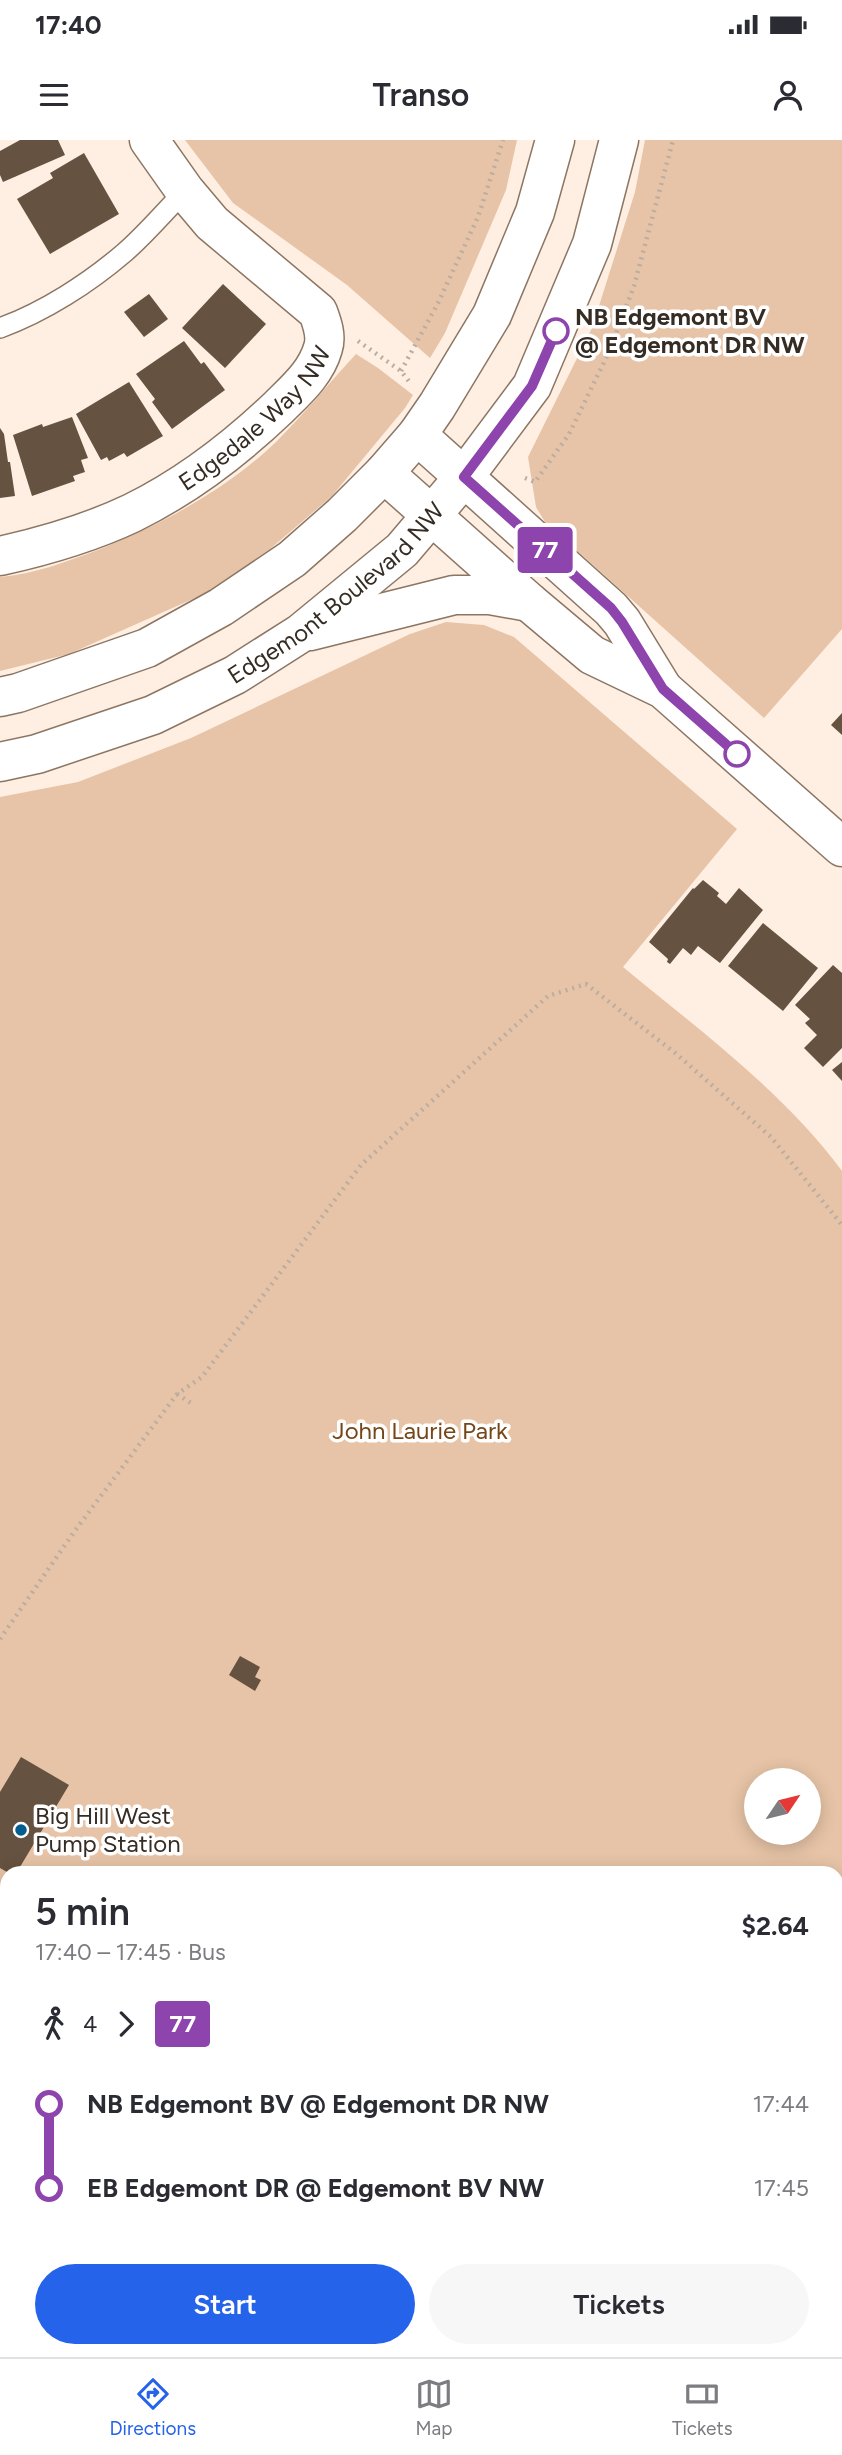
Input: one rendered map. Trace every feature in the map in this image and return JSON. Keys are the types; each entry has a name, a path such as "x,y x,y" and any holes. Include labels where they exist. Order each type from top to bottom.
{"main road":[{"name":"Edgedale Way NW","path":"0,556 91,530 132,513 189,481 244,440 306,380 323,351 324,331 318,312 212,223 185,191 149,140"},
{"name":"Edgemont Boulevard NW","path":"0,697 147,648 220,607 292,559 384,473 437,406 492,315 536,212 555,140"},
{"name":"Edgemont Boulevard NW","path":"0,762 37,754 153,715 234,675 301,633 402,550 464,477 532,386 592,244 619,140"},
{"path":"416,435 611,608 663,689"},
{"path":"384,473 528,602 592,655 663,689 842,847"},
{"path":"301,633 454,595 490,595 528,602"}],"lane":[{"path":"0,328 25,319 125,253 185,191"}],"path":[{"path":"401,371 438,303 478,217 503,140"},
{"path":"525,478 535,482 569,434 609,352 634,286 673,140"},
{"path":"324,331 359,341 401,371 416,390"},
{"path":"0,1639 74,1532 177,1394 202,1377 361,1165 548,996 586,984 674,1052 771,1137 842,1225"},
{"path":"177,1394 194,1405"}],"green space":[{"path":"185,140 517,140 506,190 445,333 430,358 347,285 233,203"},
{"path":"645,140 842,140 842,629 764,718 545,522 536,507 528,457 592,328 635,192"},
{"path":"356,354 413,395 332,496 270,549 204,594 69,654 0,671 0,577 38,570 98,550 146,529 215,490 276,442"},
{"name":"John Laurie Park","path":"446,622 484,625 514,637 737,829 623,967 767,1088 794,1114 842,1171 842,1866 0,1866 0,797 78,782 191,738 410,634"}],"building":[{"path":"20,140 58,140 65,155 3,182 0,175 0,151"},
{"path":"84,153 119,214 50,254 17,199 53,178 50,173"},
{"path":"223,284 266,324 225,368 182,328"},
{"path":"149,294 168,319 144,337 124,312"},
{"path":"184,341 225,390 172,429 152,402 155,399 136,374"},
{"path":"129,382 163,436 127,457 124,453 109,461 107,457 101,460 76,414"},
{"path":"72,417 88,458 81,460 85,472 73,476 75,481 32,496 13,435"},
{"path":"0,428 4,434 15,496 0,498"},
{"path":"842,713 842,735 831,725"},
{"path":"703,880 719,893 717,896 726,904 739,888 763,910 720,963 698,946 691,955 683,948 670,964 649,942 693,888"},
{"path":"763,923 818,968 783,1011 728,966"},
{"path":"833,965 842,973 842,1048 823,1067 804,1048 817,1035 805,1023 810,1019 795,1005"},
{"path":"842,1062 842,1081 832,1070"},
{"path":"240,1656 260,1667 255,1677 261,1680 255,1691 229,1675"},
{"name":"Big Hill West Pump Station","path":"21,1757 69,1785 21,1866 0,1866 0,1792"}],"bus line":[{"name":"77","path":"556,331 532,386 464,477 611,608 663,689 737,754"}],"place":[{"name":"NB Edgemont BV @ Edgemont DR NW","path":"556,331"},
{"name":"Big Hill West Pump Station","path":"21,1830"}]}
